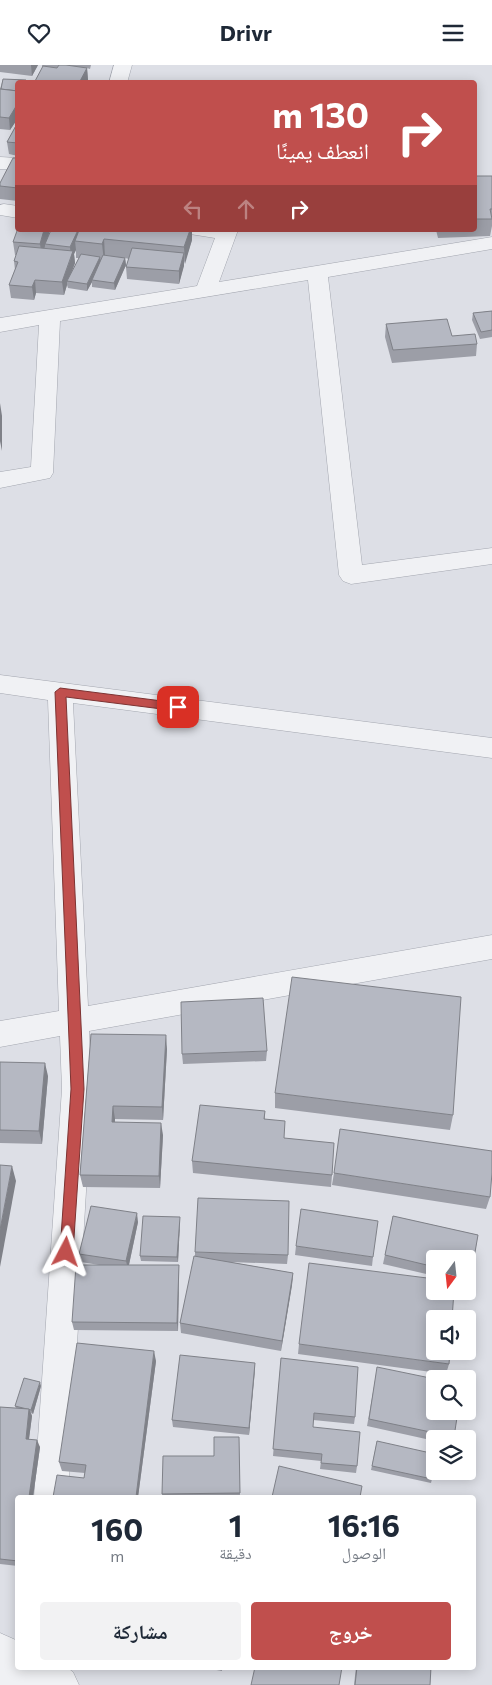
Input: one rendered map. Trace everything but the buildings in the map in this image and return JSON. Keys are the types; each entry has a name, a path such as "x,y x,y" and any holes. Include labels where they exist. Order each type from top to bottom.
{"street":[{"path":"119,80 123,65"},
{"path":"0,163 15,164"},
{"path":"205,291 227,232"},
{"path":"0,325 492,243"},
{"path":"317,272 351,575 492,556"},
{"path":"0,480 42,473 50,317"},
{"path":"0,684 492,748"},
{"path":"51,1495 77,1089 60,692"},
{"path":"0,1034 492,947"},
{"path":"0,1651 15,1661"}],"route":[{"path":"66,1252 77,1089 60,692 178,707"}]}
